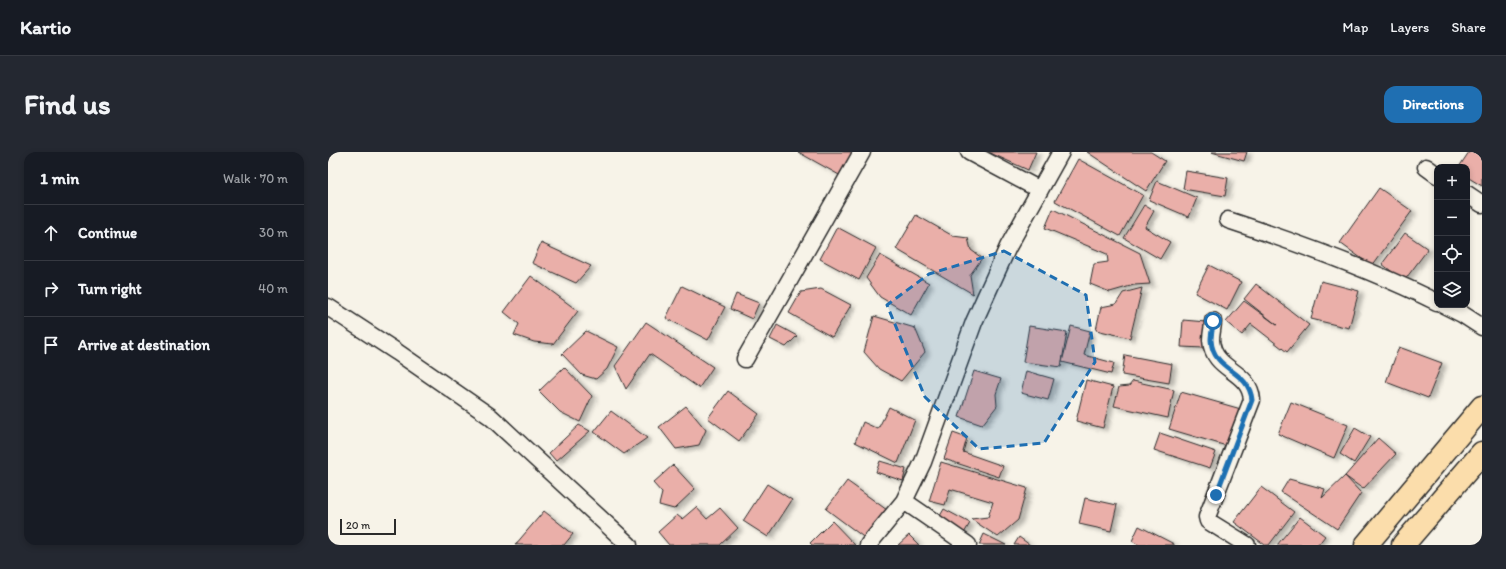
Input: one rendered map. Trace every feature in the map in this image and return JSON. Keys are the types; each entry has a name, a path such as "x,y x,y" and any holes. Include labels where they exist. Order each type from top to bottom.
{"main road":[{"path":"1366,545 1482,407"},
{"path":"1403,545 1482,453"}],"street":[{"path":"745,359 862,152"},
{"path":"969,152 1040,190"},
{"path":"868,545 904,501 923,462 974,322 986,295 1008,247 1062,152"},
{"path":"1470,196 1482,204"},
{"path":"1228,220 1282,238 1413,290 1434,300"},
{"path":"328,308 397,352 491,417 623,543"},
{"path":"1450,308 1462,314 1482,328"},
{"path":"1213,321 1211,340 1218,360 1241,378 1251,389 1252,400 1207,517 1208,521 1247,545"},
{"path":"904,501 968,545"}],"highlighted area":[{"path":"1004,251 1086,295 1095,362 1044,443 979,449 925,397 887,305 929,274"}],"building":[{"path":"798,152 854,152 841,176"},
{"path":"988,152 1036,152 1028,170"},
{"path":"1087,152 1151,152 1165,161 1146,191"},
{"path":"1211,152 1247,152 1244,161"},
{"path":"1469,152 1482,152 1482,186 1470,179 1470,164 1461,164"},
{"path":"1078,159 1143,195 1120,236 1055,201"},
{"path":"1186,171 1228,178 1225,196 1183,189"},
{"path":"1157,181 1197,198 1189,217 1149,200"},
{"path":"1379,188 1412,211 1372,266 1340,243"},
{"path":"1144,205 1154,211 1145,227 1170,242 1160,259 1124,238"},
{"path":"1053,209 1140,253 1150,284 1134,285 1110,292 1090,284 1094,264 1108,262 1107,254 1045,228"},
{"path":"916,215 953,236 968,238 971,250 982,258 970,275 973,294 896,249"},
{"path":"837,227 876,248 859,280 820,259"},
{"path":"1405,233 1428,249 1404,281 1382,264"},
{"path":"541,243 591,266 576,283 532,263"},
{"path":"880,255 929,283 911,315 880,297 866,278"},
{"path":"1209,265 1241,282 1227,310 1195,293"},
{"path":"531,276 578,311 553,344 534,342 514,335 519,324 504,312"},
{"path":"1321,281 1359,291 1349,328 1311,319"},
{"path":"1256,284 1309,325 1287,352 1251,324 1242,335 1226,322 1244,301 1277,325 1244,299"},
{"path":"682,286 725,307 708,340 666,318"},
{"path":"1142,288 1130,338 1096,330 1101,307 1116,304 1123,293"},
{"path":"821,289 851,305 832,337 789,313 801,292"},
{"path":"736,294 759,303 752,319 730,309"},
{"path":"874,316 915,328 925,352 901,381 879,369 864,352"},
{"path":"1183,320 1206,322 1204,348 1181,347"},
{"path":"646,322 713,367 699,388 650,354 626,389 615,366"},
{"path":"777,325 797,336 786,347 770,339"},
{"path":"1029,326 1067,332 1061,367 1023,362"},
{"path":"1071,326 1090,331 1084,355 1114,363 1111,374 1062,362"},
{"path":"586,331 618,347 607,369 596,379 582,375 562,354"},
{"path":"1399,347 1442,363 1428,398 1386,382"},
{"path":"1125,355 1172,364 1169,383 1122,375"},
{"path":"564,367 592,396 580,422 560,412 539,391"},
{"path":"974,371 1001,379 996,394 997,406 982,425 959,417"},
{"path":"1026,371 1054,379 1048,400 1021,393"},
{"path":"1086,380 1113,387 1103,428 1076,421"},
{"path":"1133,381 1174,390 1168,418 1114,406 1119,387 1129,386"},
{"path":"728,391 759,414 739,441 708,418"},
{"path":"1181,392 1241,409 1230,447 1169,429"},
{"path":"1291,402 1348,425 1334,458 1278,434"},
{"path":"686,406 706,430 699,445 676,449 659,427"},
{"path":"889,407 915,420 898,463 855,442 863,422 878,429"},
{"path":"611,411 647,438 624,454 594,432"},
{"path":"579,425 590,431 556,461 549,453"},
{"path":"1355,428 1370,437 1354,463 1340,454"},
{"path":"953,433 967,438 963,452 1003,466 999,477 944,459"},
{"path":"1160,433 1216,452 1210,468 1154,450"},
{"path":"1378,438 1396,454 1363,489 1345,476"},
{"path":"880,461 906,469 903,481 876,472"},
{"path":"941,462 1027,488 1018,520 998,537 971,519 988,517 993,502 950,489 945,505 929,501"},
{"path":"673,465 695,489 674,509 659,505 662,493 653,483"},
{"path":"1345,476 1361,493 1337,529 1281,492 1289,479 1325,489 1322,498"},
{"path":"847,481 887,510 866,539 826,509"},
{"path":"767,484 792,500 768,537 743,521"},
{"path":"1261,487 1294,512 1269,545 1265,545 1234,522"},
{"path":"1085,498 1117,505 1111,531 1079,524"},
{"path":"696,507 707,519 720,508 738,528 720,545 669,545 658,532 677,515 682,519"},
{"path":"944,509 970,523 963,535 937,521"},
{"path":"544,511 573,534 564,545 515,545"},
{"path":"1300,517 1325,536 1318,545 1277,545"},
{"path":"832,521 855,545 812,545 810,543"},
{"path":"1139,526 1174,545 1139,545 1132,541"},
{"path":"984,534 1006,545 979,545"},
{"path":"909,535 919,545 898,545"},
{"path":"1019,537 1030,545 1014,545"}],"route":[{"path":"1213,321 1211,340 1218,360 1246,382 1251,389 1252,400 1216,495"}]}
